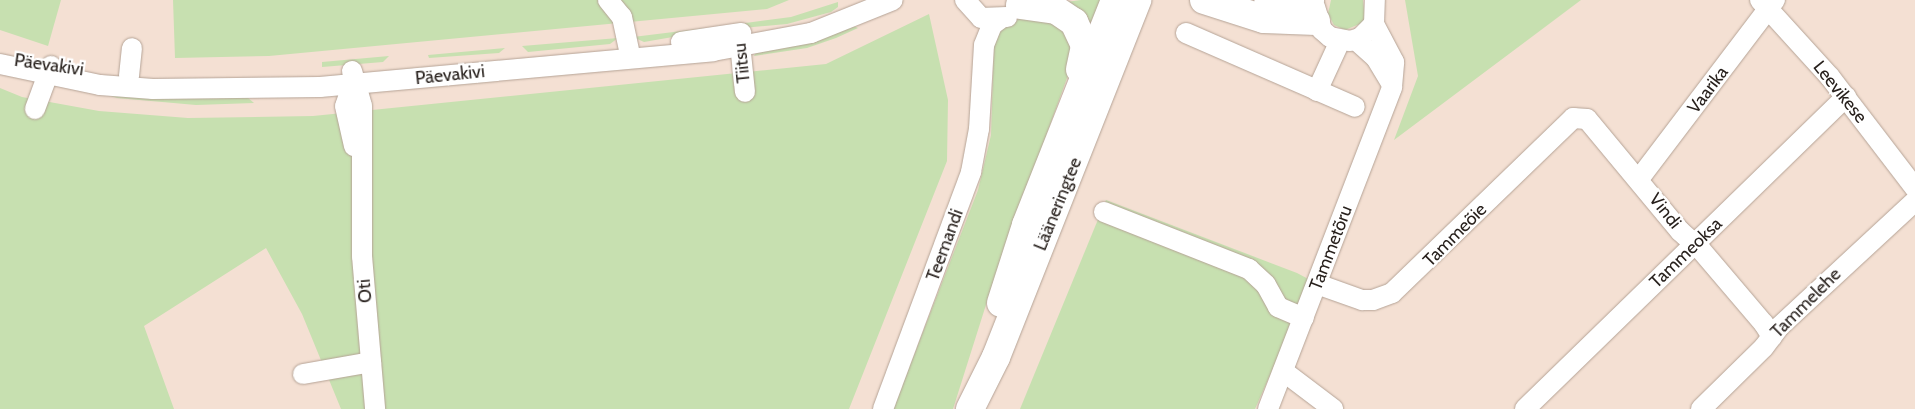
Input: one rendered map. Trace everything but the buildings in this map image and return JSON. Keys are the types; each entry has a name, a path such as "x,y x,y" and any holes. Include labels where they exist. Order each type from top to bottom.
{"highway":[{"name":"Lääneringtee","path":"971,407 1020,242 1115,0"},
{"name":"Lääneringtee","path":"971,407 996,357 1102,92 1136,0"},
{"path":"1102,92 1136,18 1156,0"},
{"path":"1204,0 1264,19 1314,7"},
{"path":"1253,0 1314,7"},
{"path":"1014,8 1047,8 1064,14 1082,36 1085,46 1074,102"}],"street":[{"path":"608,0 622,17 629,50"},
{"name":"Päevakivi","path":"0,57 100,85 200,91 320,87 352,76 425,79 569,62 713,51 740,39 823,23 870,0"},
{"name":"Päevakivi","path":"0,64 50,71 204,81 352,76 811,33 893,0"},
{"path":"1317,91 1348,40 1374,24 1375,0"},
{"name":"Teemandi","path":"981,74 967,3 1014,8"},
{"name":"Leevikese","path":"1767,3 1846,97 1915,188"},
{"name":"Vaarika","path":"1639,179 1767,3"},
{"path":"1314,7 1322,30 1348,40 1376,58 1392,87"},
{"name":"Teemandi","path":"882,409 971,172 979,129 981,74 987,36 1014,8"},
{"name":"Tammetõru","path":"1268,409 1392,87 1394,62 1374,24"},
{"path":"1186,33 1355,107"},
{"name":"Tiitsu","path":"740,39 745,92"},
{"path":"129,76 132,48"},
{"path":"35,109 50,71"},
{"name":"Oti","path":"352,76 345,106 360,172 362,256 375,409"},
{"name":"Tammeoksa","path":"1525,409 1846,97"},
{"name":"Vindi","path":"1573,118 1588,119 1772,336"},
{"name":"Tammeõie","path":"1317,284 1362,300 1373,300 1392,294 1573,118"},
{"name":"Tammelehe","path":"1701,409 1772,336 1915,201"},
{"path":"1104,212 1249,269 1266,285 1278,308 1304,318"},
{"path":"303,374 371,362"},
{"path":"1283,371 1332,409"}],"green space":[{"path":"0,0 61,0 48,46 0,30"},
{"path":"173,0 789,0 767,9 269,56 175,58"},
{"path":"1101,0 1091,28 1066,2"},
{"path":"1331,0 1363,0 1365,18 1362,23 1345,30 1334,25 1328,14"},
{"path":"1405,0 1581,0 1394,140 1418,76"},
{"path":"838,2 838,7 831,12 787,24 721,30 716,27 791,17"},
{"path":"929,14 948,100 947,161 849,409 341,409 302,314 266,248 144,326 174,409 0,409 0,88 22,97 99,111 188,118 313,116 826,64"},
{"path":"1036,15 1070,33 1072,64 991,289 953,409 893,409 978,190 991,135 994,41 1007,22"},
{"path":"851,25 858,28 807,48 754,56 756,52"},
{"path":"706,28 707,31 644,42 633,37"},
{"path":"618,38 610,44 528,52 522,46"},
{"path":"505,48 499,53 429,58 428,55"},
{"path":"389,56 383,62 322,67 322,62"},
{"path":"102,93 247,97 254,103 196,105 117,98"},
{"path":"1106,200 1297,273 1312,281 1255,409 1020,409"}]}
